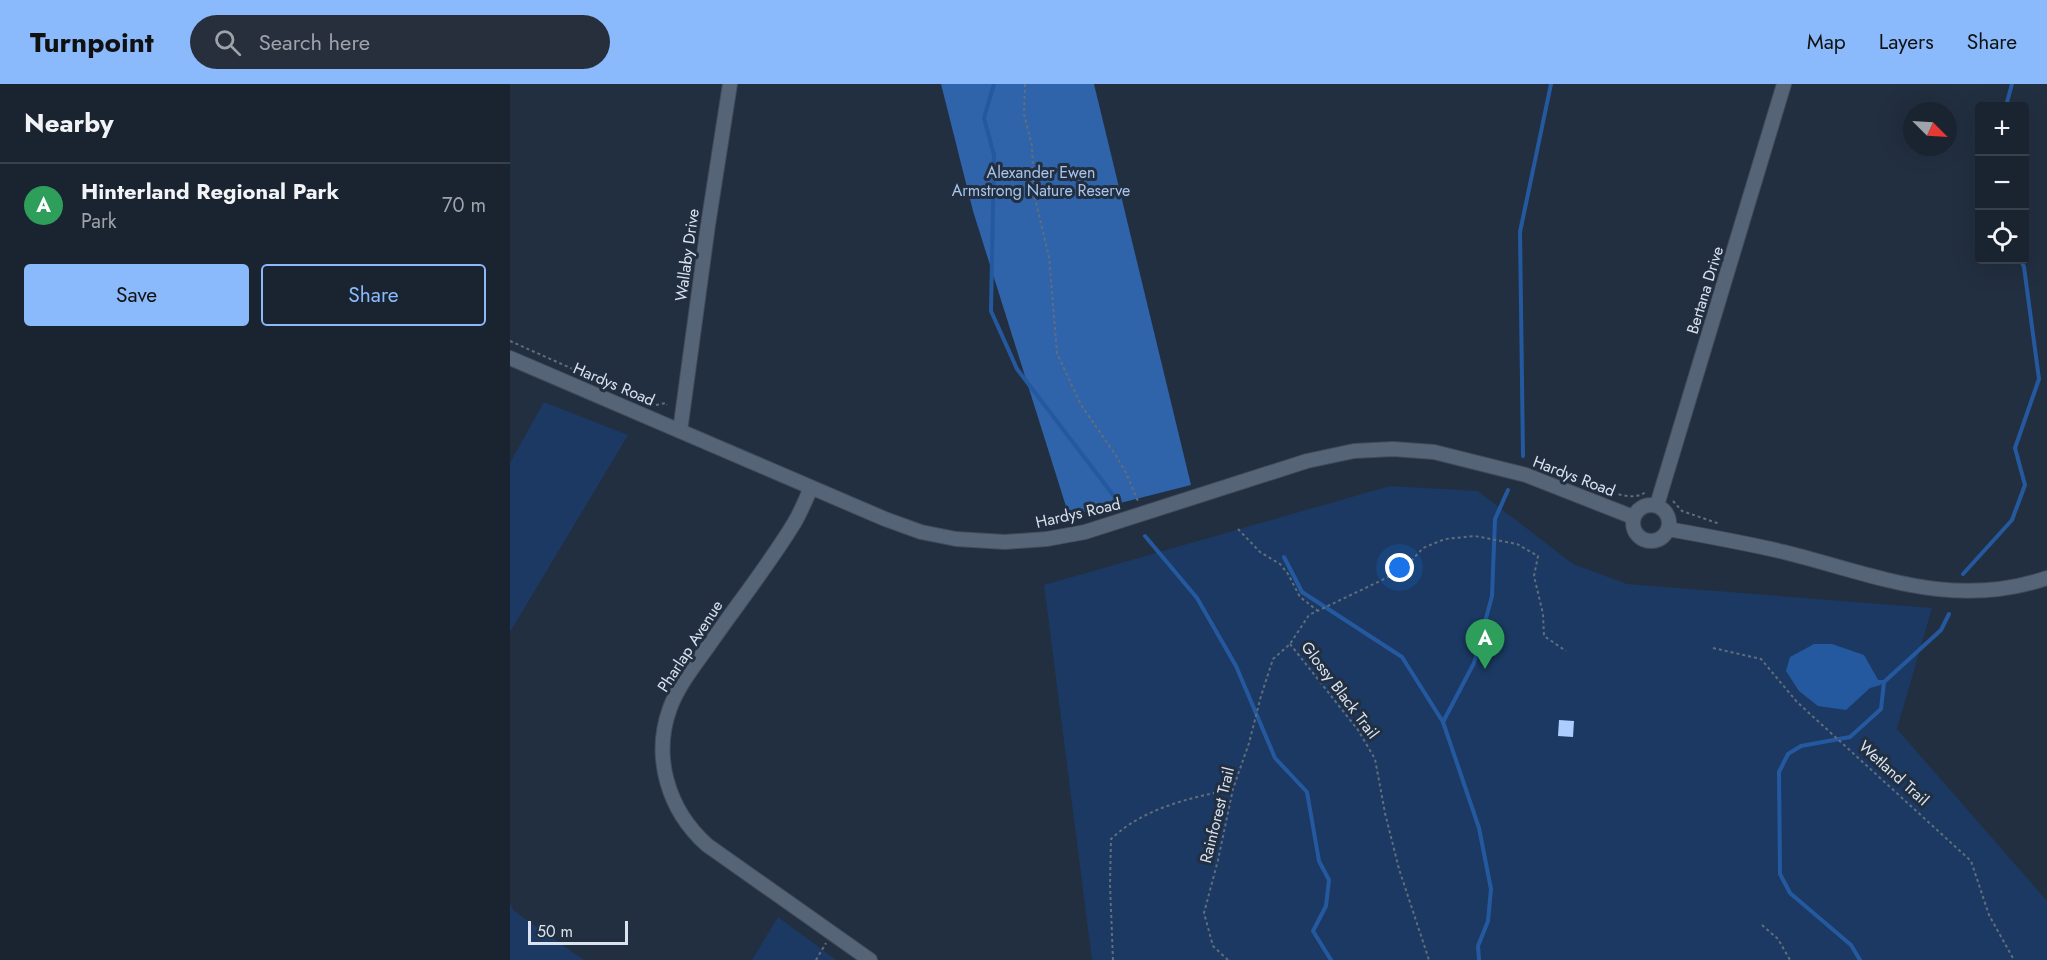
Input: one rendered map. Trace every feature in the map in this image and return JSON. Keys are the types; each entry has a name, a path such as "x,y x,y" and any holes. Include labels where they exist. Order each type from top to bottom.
{"street":[{"name":"Wallaby Drive","path":"680,431 730,84"},
{"name":"Bertana Drive","path":"1657,505 1785,84"},
{"name":"Hardys Road","path":"510,358 811,488 921,532 966,539 1005,542 1047,539 1085,531 1307,461 1354,451 1393,449 1434,452 1526,475 1633,517"},
{"name":"Pharlap Avenue","path":"811,488 793,524 681,686 666,721 663,754 668,784 674,801 693,832 707,845 870,960"},
{"path":"1645,505 1657,505 1667,514 1668,529 1659,539 1646,541 1635,532 1632,524 1633,517 1645,505"},
{"path":"1668,529 1785,552 1888,581 1933,589 1985,591 2028,584 2047,578"}],"path":[{"path":"1025,84 1024,114 1032,146 1034,194 1049,257 1058,353 1082,405 1126,473 1143,514"},
{"path":"1585,483 1636,497 1648,490"},
{"path":"1671,497 1682,511 1720,524"},
{"path":"1238,529 1260,552 1280,564 1300,597 1318,611"},
{"name":"Glossy Black Trail","path":"1429,960 1399,869 1375,759 1358,730 1290,644 1309,615 1403,570 1423,548 1445,539 1475,536 1517,544 1538,556 1534,576 1543,614 1544,636 1566,651"},
{"name":"Rainforest Trail","path":"1228,960 1213,946 1204,913 1233,789 1273,659 1290,644"},
{"name":"Wetland Trail","path":"1713,648 1761,659 1797,702 1971,861 1989,915 2014,960"},
{"path":"1113,960 1111,839 1119,831 1153,811 1188,798 1233,789"},
{"path":"1762,925 1778,939 1790,960"},
{"path":"816,960 832,933"}],"shaded area":[{"path":"544,402 628,435 510,632 510,463"},
{"path":"1390,486 1478,491 1573,564 1627,584 1932,608 1897,729 2047,901 2047,960 1092,960 1044,585"},
{"path":"1814,644 1832,644 1864,655 1881,685 1870,688 1846,710 1818,706 1799,691 1786,671 1790,657"},
{"path":"510,903 514,911 584,960 510,960"},
{"path":"778,917 836,960 752,960"}],"green space":[{"name":"Alexander Ewen Armstrong Nature Reserve","path":"941,84 1094,84 1191,485 1069,516 973,211"}],"building":[{"path":"1559,720 1574,721 1573,737 1558,736"}],"waterway":[{"path":"994,84 984,118 994,155 991,311 1017,369 1120,504"},
{"path":"1523,456 1520,232 1551,84"},
{"path":"2007,102 2012,84"},
{"path":"1963,574 2012,520 2025,485 2015,448 2039,379 2023,264"},
{"path":"1443,722 1474,663 1492,596 1495,519 1508,490"},
{"path":"1145,536 1197,598 1236,666 1275,758 1307,792 1319,861 1329,880 1326,906 1313,931 1331,960"},
{"path":"1284,557 1302,592 1402,657 1443,722 1479,828 1491,889 1488,921 1478,946 1479,960"},
{"path":"1875,682 1884,682 1941,630 1949,614"},
{"path":"1860,960 1851,945 1790,893 1780,874 1779,772 1788,754 1801,746 1850,737 1881,709 1884,682"}],"place":[{"name":"Hinterland Regional Park","path":"1485,669"}]}
